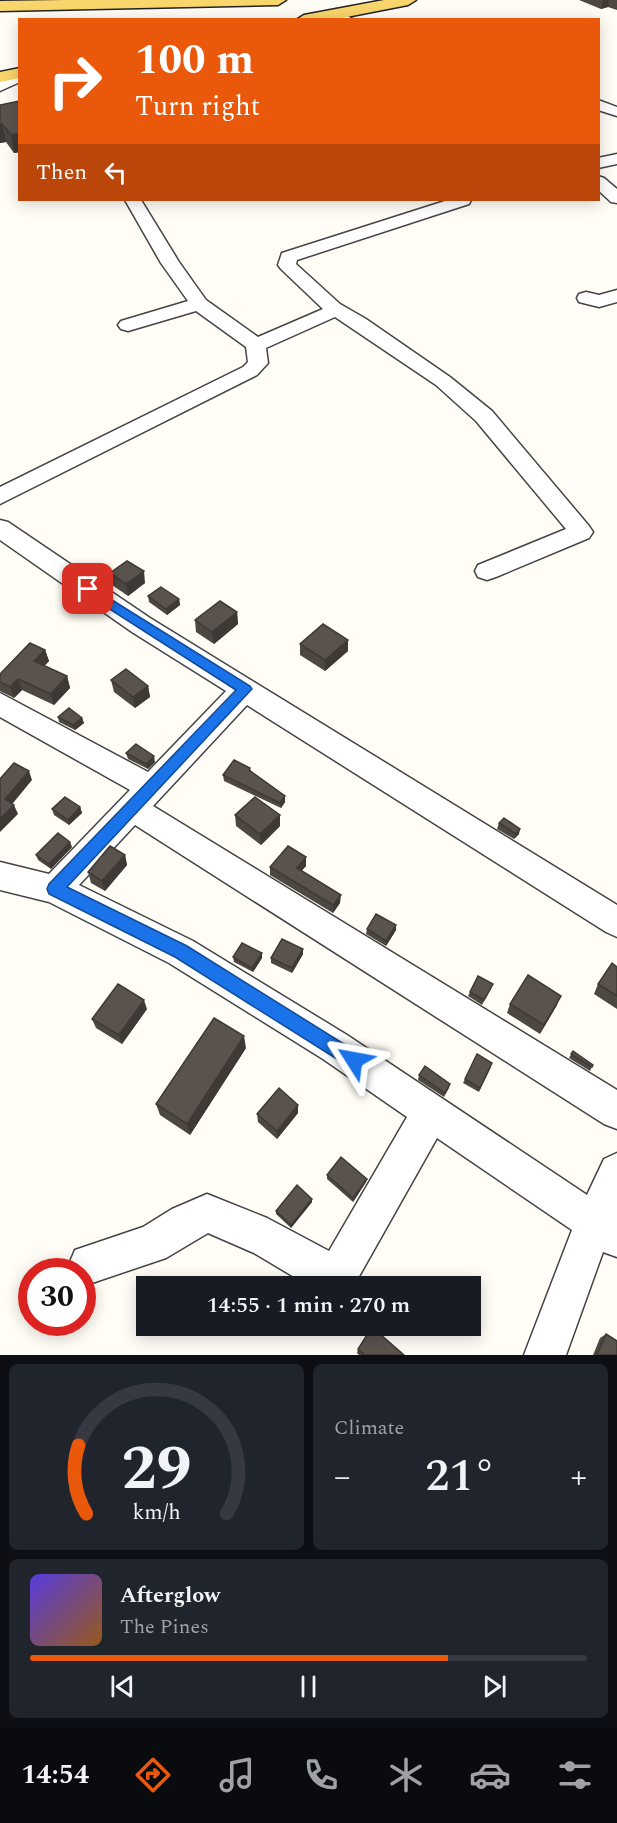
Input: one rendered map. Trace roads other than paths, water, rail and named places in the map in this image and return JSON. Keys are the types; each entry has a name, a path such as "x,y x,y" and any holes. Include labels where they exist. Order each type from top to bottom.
{"main road":[{"path":"0,0 39,0"},
{"path":"0,6 278,0"},
{"path":"324,18 343,16 408,0"},
{"path":"0,77 18,75"}],"street":[{"path":"0,87 18,76"},
{"path":"600,105 617,112"},
{"path":"600,163 617,159"},
{"path":"600,183 617,198"},
{"path":"0,496 250,371 258,363 256,345 199,304 170,263 135,201"},
{"path":"460,201 288,257 287,264 325,297 333,308 359,323 443,381 484,416 581,532 487,571"},
{"path":"586,298 599,301 617,296"},
{"path":"128,325 199,304"},
{"path":"256,345 329,314 333,308"},
{"path":"6,541 617,922"},
{"path":"55,889 245,689"},
{"path":"0,704 617,1111"},
{"path":"0,876 55,889 181,952 335,1047 605,1231"},
{"path":"96,1262 152,1244 186,1222 207,1213 233,1222 297,1253 325,1273 343,1266 431,1113"},
{"path":"545,1355 605,1231 617,1172"}]}
